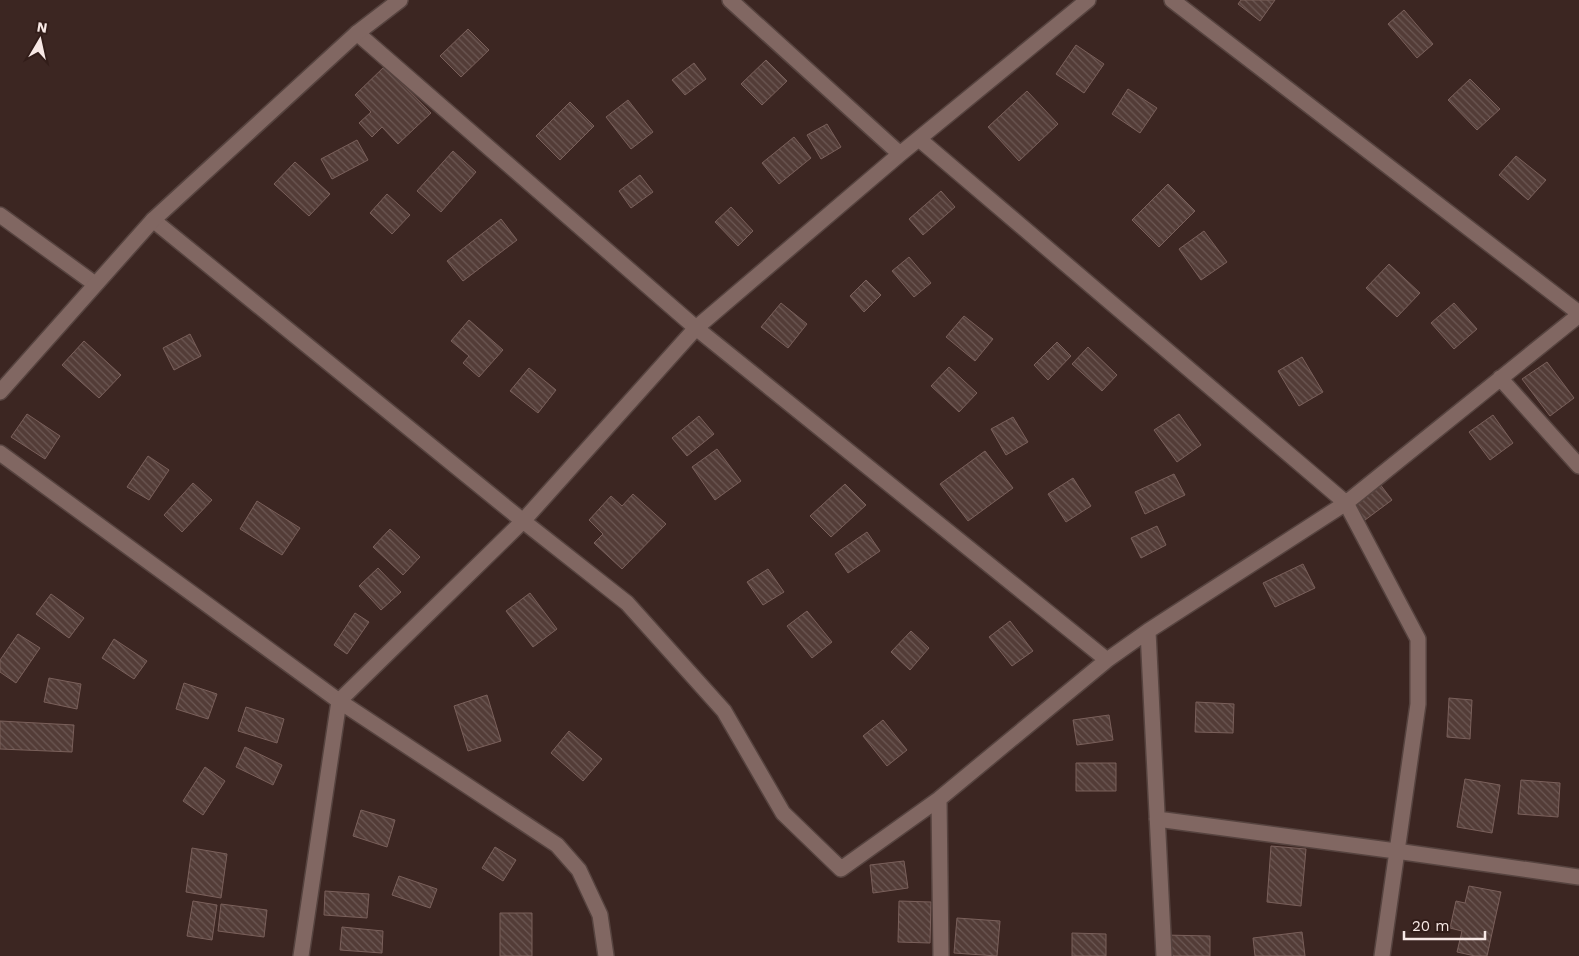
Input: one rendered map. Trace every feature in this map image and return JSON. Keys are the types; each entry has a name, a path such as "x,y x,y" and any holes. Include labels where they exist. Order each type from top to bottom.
{"street":[{"path":"0,392 152,220 357,33 400,0"},
{"path":"730,0 900,154"},
{"path":"301,956 339,701 523,521 696,328 900,154 1088,0"},
{"path":"152,220 627,603 724,710 783,813 840,869 939,799 1108,660 1148,631 1346,503 1579,314 1172,0"},
{"path":"357,33 696,328 1108,660"},
{"path":"919,139 1346,503 1418,639 1418,704 1382,956"},
{"path":"0,215 96,284"},
{"path":"1500,378 1579,466"},
{"path":"0,453 339,701 557,844 579,870 600,915 606,956"},
{"path":"1148,631 1164,956"},
{"path":"939,799 941,956"},
{"path":"1157,819 1579,877"}],"building":[{"path":"1241,0 1275,0 1260,21 1238,4"},
{"path":"1404,10 1433,44 1417,58 1388,24"},
{"path":"468,29 489,50 461,77 440,56"},
{"path":"1076,45 1104,64 1084,93 1056,74"},
{"path":"766,60 787,81 762,105 741,84"},
{"path":"694,63 706,79 685,95 672,80"},
{"path":"385,66 431,113 398,144 382,127 372,137 359,123 371,112 355,95"},
{"path":"1470,79 1500,109 1477,130 1448,100"},
{"path":"1128,89 1157,108 1140,133 1112,114"},
{"path":"1027,91 1058,124 1019,161 988,127"},
{"path":"628,100 653,132 631,149 606,117"},
{"path":"570,102 594,126 560,160 536,136"},
{"path":"827,124 841,147 821,159 807,135"},
{"path":"794,137 811,158 779,184 762,163"},
{"path":"357,140 368,160 332,179 321,159"},
{"path":"453,151 476,172 441,212 417,191"},
{"path":"1516,156 1546,180 1528,200 1499,175"},
{"path":"295,162 330,194 309,216 274,184"},
{"path":"640,175 653,192 631,208 619,191"},
{"path":"1168,184 1195,211 1159,247 1132,220"},
{"path":"941,191 955,207 923,235 909,219"},
{"path":"387,194 410,215 392,234 370,213"},
{"path":"731,207 753,231 738,246 715,222"},
{"path":"501,219 517,240 463,281 447,261"},
{"path":"1204,231 1227,262 1201,280 1179,249"},
{"path":"909,257 931,283 914,297 892,271"},
{"path":"1389,264 1420,293 1397,317 1366,288"},
{"path":"866,280 881,295 864,312 850,296"},
{"path":"781,303 807,324 788,348 761,327"},
{"path":"1454,303 1477,329 1454,349 1431,323"},
{"path":"964,316 993,339 975,361 946,337"},
{"path":"469,320 503,350 479,377 463,363 469,356 451,341"},
{"path":"190,334 201,356 174,370 163,348"},
{"path":"84,341 121,375 99,398 62,365"},
{"path":"1057,342 1071,356 1048,380 1034,365"},
{"path":"1088,347 1117,375 1102,391 1072,364"},
{"path":"1302,357 1323,392 1299,406 1278,371"},
{"path":"1547,362 1574,398 1550,416 1522,379"},
{"path":"949,367 977,393 959,412 931,386"},
{"path":"529,368 556,390 538,413 510,391"},
{"path":"27,414 60,436 45,459 11,437"},
{"path":"1179,414 1201,445 1177,462 1154,430"},
{"path":"1493,415 1513,443 1490,460 1469,432"},
{"path":"699,416 714,434 687,456 672,438"},
{"path":"1013,417 1028,442 1006,455 991,429"},
{"path":"717,449 741,481 715,500 692,467"},
{"path":"985,451 1013,488 968,521 940,484"},
{"path":"148,456 169,470 149,500 127,487"},
{"path":"1174,474 1185,495 1145,514 1135,492"},
{"path":"1073,478 1091,506 1066,522 1048,494"},
{"path":"1376,479 1392,500 1361,523 1344,501"},
{"path":"193,483 212,500 182,532 164,515"},
{"path":"845,484 866,505 831,537 810,516"},
{"path":"633,494 666,524 622,569 594,543 603,534 589,520 611,496 622,506"},
{"path":"257,501 300,528 282,555 240,529"},
{"path":"1157,526 1166,545 1141,558 1131,538"},
{"path":"390,529 420,557 403,575 373,547"},
{"path":"867,532 880,551 848,573 835,554"},
{"path":"1303,564 1315,588 1275,607 1263,583"},
{"path":"378,568 401,592 381,610 359,586"},
{"path":"768,569 784,592 763,605 747,582"},
{"path":"530,593 557,629 533,647 506,611"},
{"path":"51,594 84,618 69,638 36,614"},
{"path":"807,611 832,642 812,658 787,626"},
{"path":"355,613 369,622 347,654 334,645"},
{"path":"1010,621 1033,651 1012,666 989,637"},
{"path":"911,631 929,648 910,670 891,652"},
{"path":"18,634 40,648 16,683 0,672 0,660"},
{"path":"114,639 147,661 134,679 102,658"},
{"path":"49,678 81,684 77,709 44,702"},
{"path":"184,683 217,694 208,719 176,709"},
{"path":"487,695 501,741 468,751 454,706"},
{"path":"1449,698 1472,700 1470,739 1447,737"},
{"path":"1196,702 1234,704 1233,733 1195,732"},
{"path":"246,707 284,719 277,743 238,731"},
{"path":"1109,715 1113,740 1077,745 1073,720"},
{"path":"883,720 907,750 887,766 863,736"},
{"path":"0,721 74,725 72,752 0,749"},
{"path":"569,731 602,759 583,781 551,753"},
{"path":"245,747 282,765 273,785 236,767"},
{"path":"1076,763 1116,763 1116,791 1076,791"},
{"path":"205,767 225,781 203,815 183,801"},
{"path":"1465,779 1500,785 1492,833 1457,827"},
{"path":"1521,780 1560,783 1558,817 1518,814"},
{"path":"361,810 395,820 387,847 353,836"},
{"path":"1271,846 1306,849 1301,906 1267,902"},
{"path":"495,847 516,860 503,881 482,868"},
{"path":"192,848 227,854 221,898 186,892"},
{"path":"904,861 908,888 873,893 870,865"},
{"path":"399,876 437,889 430,908 392,895"},
{"path":"1469,886 1501,892 1487,956 1475,956 1457,952 1462,931 1450,928 1456,901 1465,903"},
{"path":"325,891 369,894 367,918 324,915"},
{"path":"193,901 217,905 212,940 187,936"},
{"path":"899,901 931,902 930,943 898,942"},
{"path":"221,904 267,910 264,937 218,931"},
{"path":"500,913 532,913 532,956 500,956"},
{"path":"957,918 1000,921 997,956 954,953"},
{"path":"342,927 383,931 382,953 340,950"},
{"path":"1302,932 1305,956 1255,956 1253,938"},
{"path":"1072,933 1106,934 1106,956 1072,956"},
{"path":"1164,935 1210,936 1210,956 1164,956"}]}
